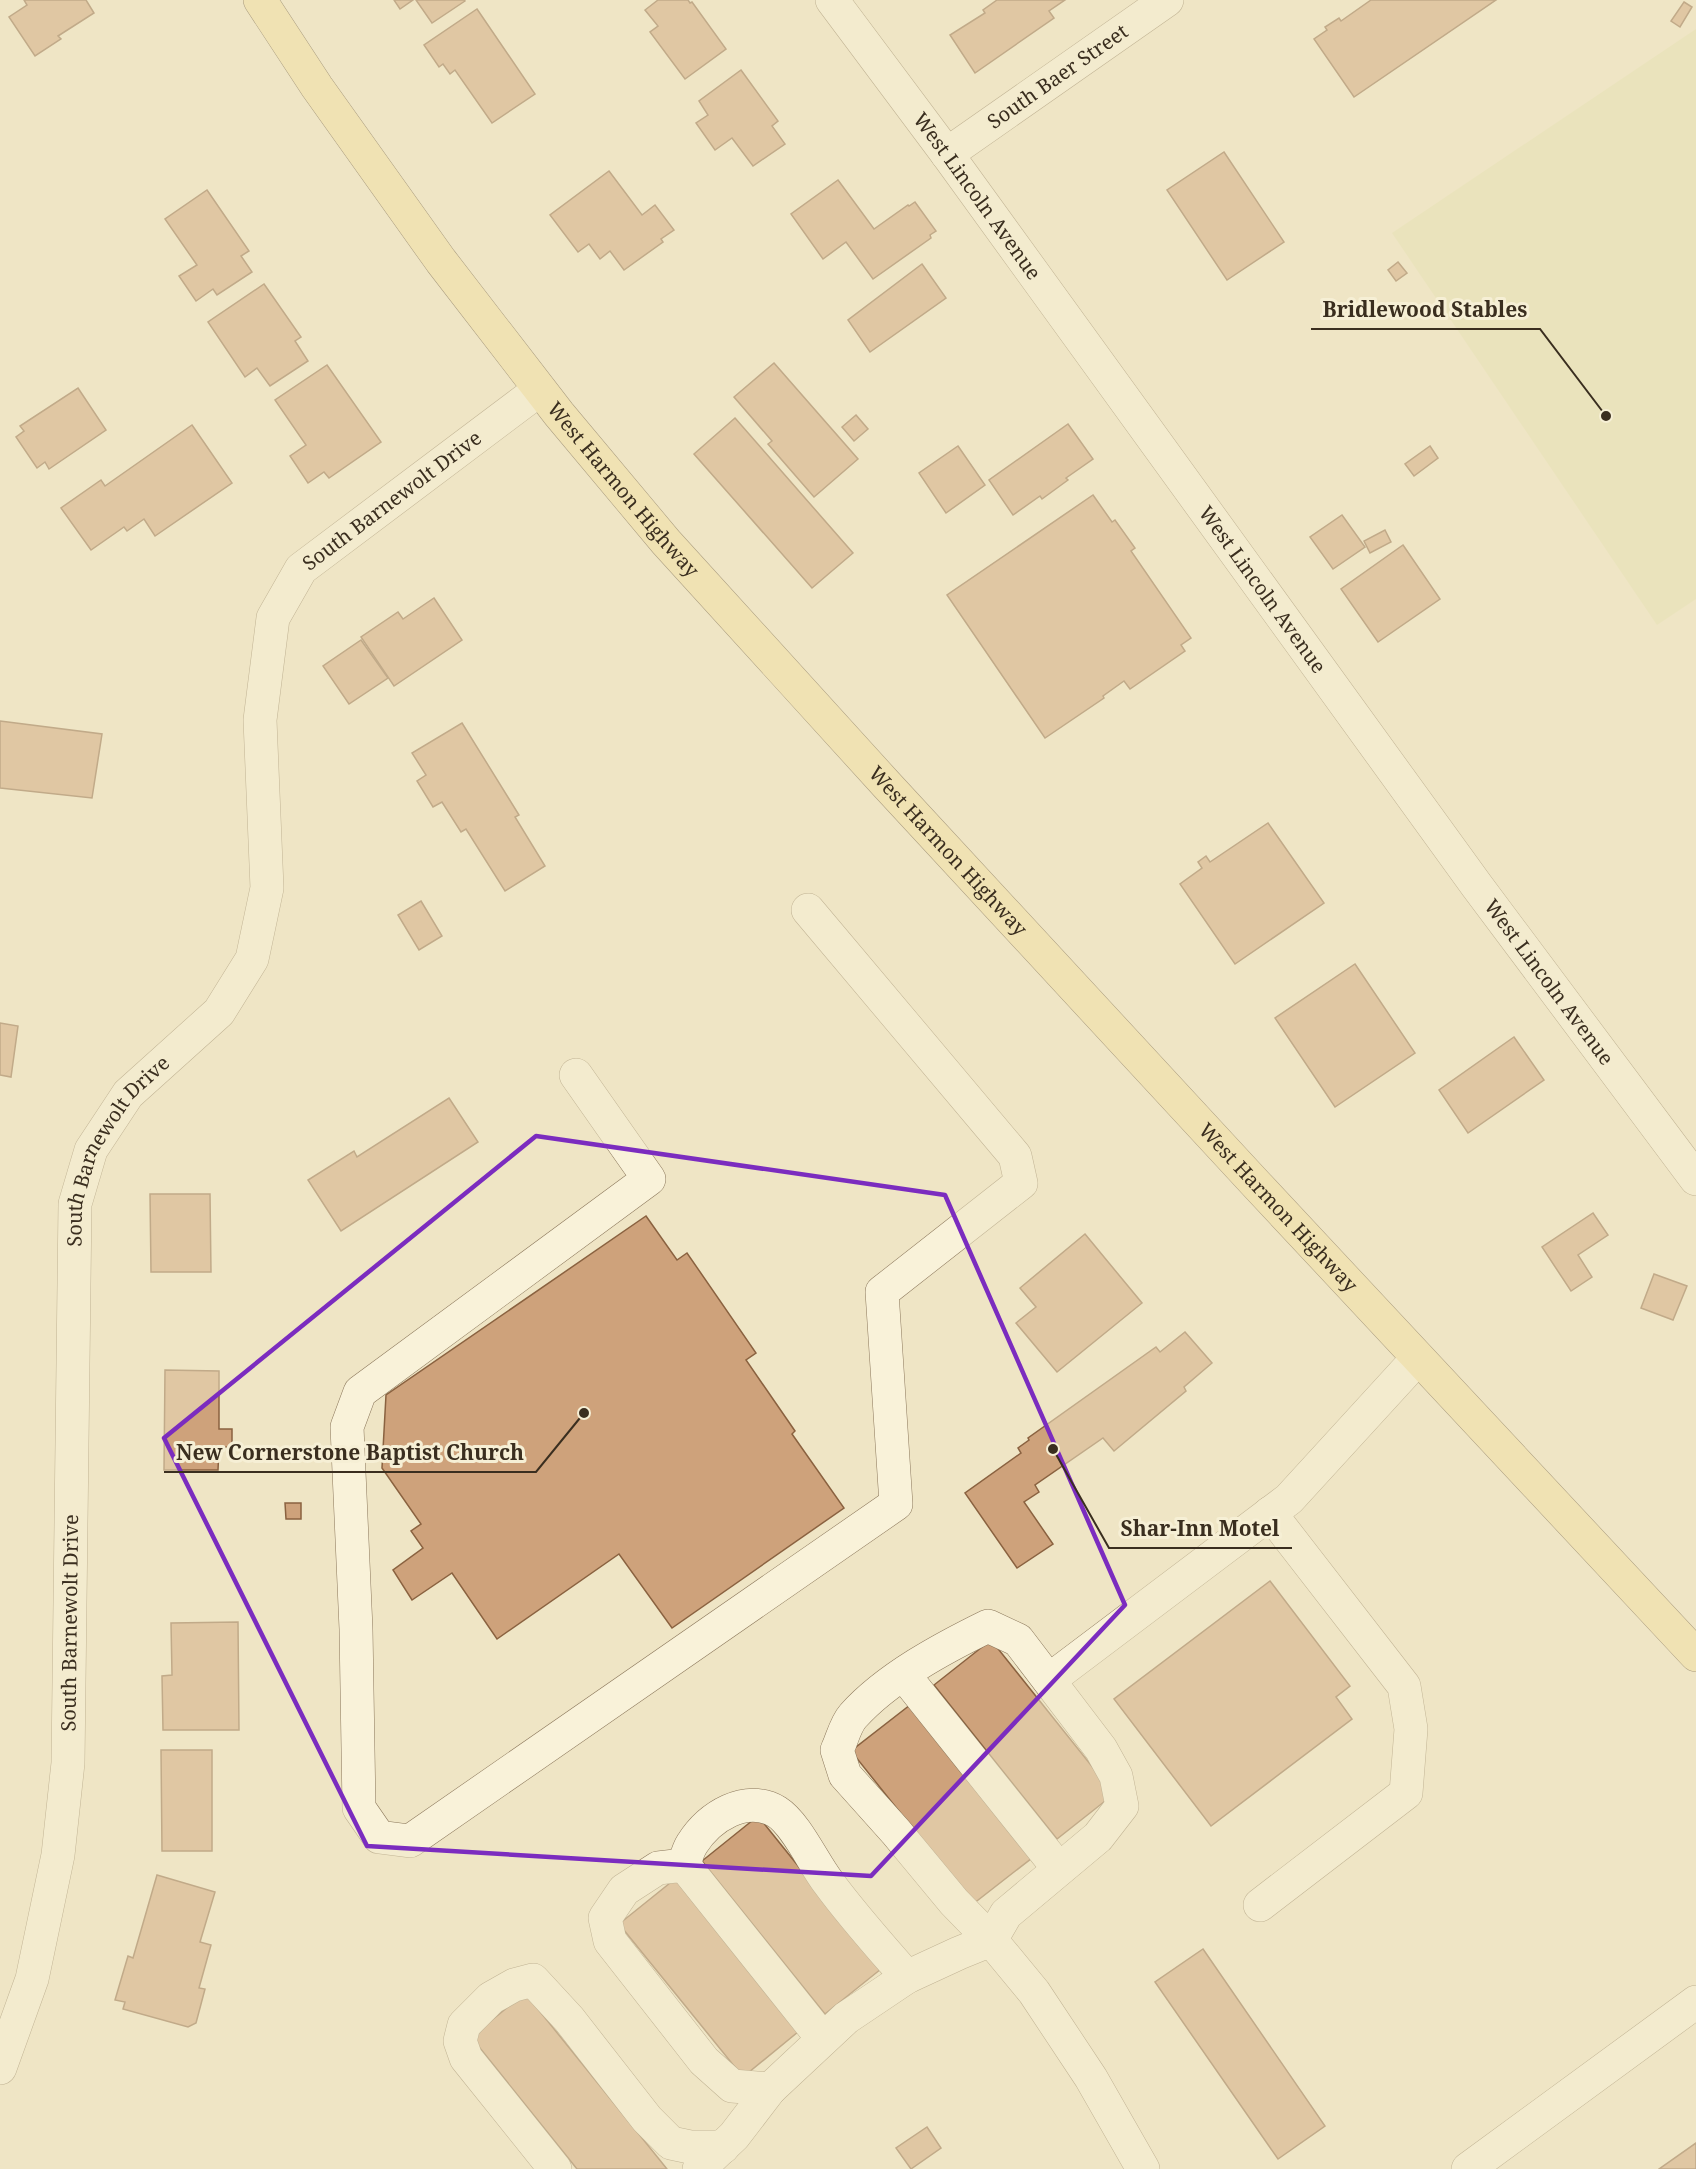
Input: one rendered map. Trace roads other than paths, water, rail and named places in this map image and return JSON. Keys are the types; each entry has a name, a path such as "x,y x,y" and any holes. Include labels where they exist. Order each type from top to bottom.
{"main road":[{"name":"West Harmon Highway","path":"260,0 316,87 441,261 539,390 659,534 986,892 1696,1654"}],"street":[{"name":"West Lincoln Avenue","path":"832,0 947,154 1477,886 1696,1179"},
{"name":"South Baer Street","path":"947,154 1167,0"},
{"name":"South Barnewolt Drive","path":"0,2068 32,1979 58,1855 68,1763 75,1204 90,1150 128,1094 219,1012 252,959 267,888 260,720 273,618 301,569 539,390"},
{"path":"576,1075 649,1179 360,1392 347,1427 356,1629 359,1808 379,1837 410,1841 896,1504 882,1292 1021,1183 1015,1156 808,910"},
{"path":"1049,1680 1289,1499 1418,1358"},
{"path":"1260,1905 1406,1793 1411,1729 1404,1686 1270,1513"},
{"path":"699,2169 734,2136 770,2089 846,2018 907,1977 991,1940 1006,1914 1098,1837 1122,1806 1116,1776 1101,1749 1018,1640 988,1626 944,1647 888,1685 851,1718 837,1750 846,1775 954,1902 991,1940 1034,1992 1091,2078 1143,2169"},
{"path":"904,1675 1059,1869"},
{"path":"684,1865 691,1845 709,1823 736,1808 760,1804 778,1813 796,1834 827,1882 907,1977"},
{"path":"684,1865 823,2039"},
{"path":"684,1865 658,1868 624,1890 605,1918 610,1941 704,2061 732,2086 770,2089"},
{"path":"555,2169 466,2058 460,2041 464,2025 491,1998 514,1985 533,1980 569,2019 647,2119 671,2143 690,2147 723,2147"},
{"path":"1468,2169 1696,2002"}],"place":[{"name":"Bridlewood Stables","path":"1606,416"},
{"name":"New Cornerstone Baptist Church","path":"584,1413"},
{"name":"Shar-Inn Motel","path":"1053,1449"}]}
